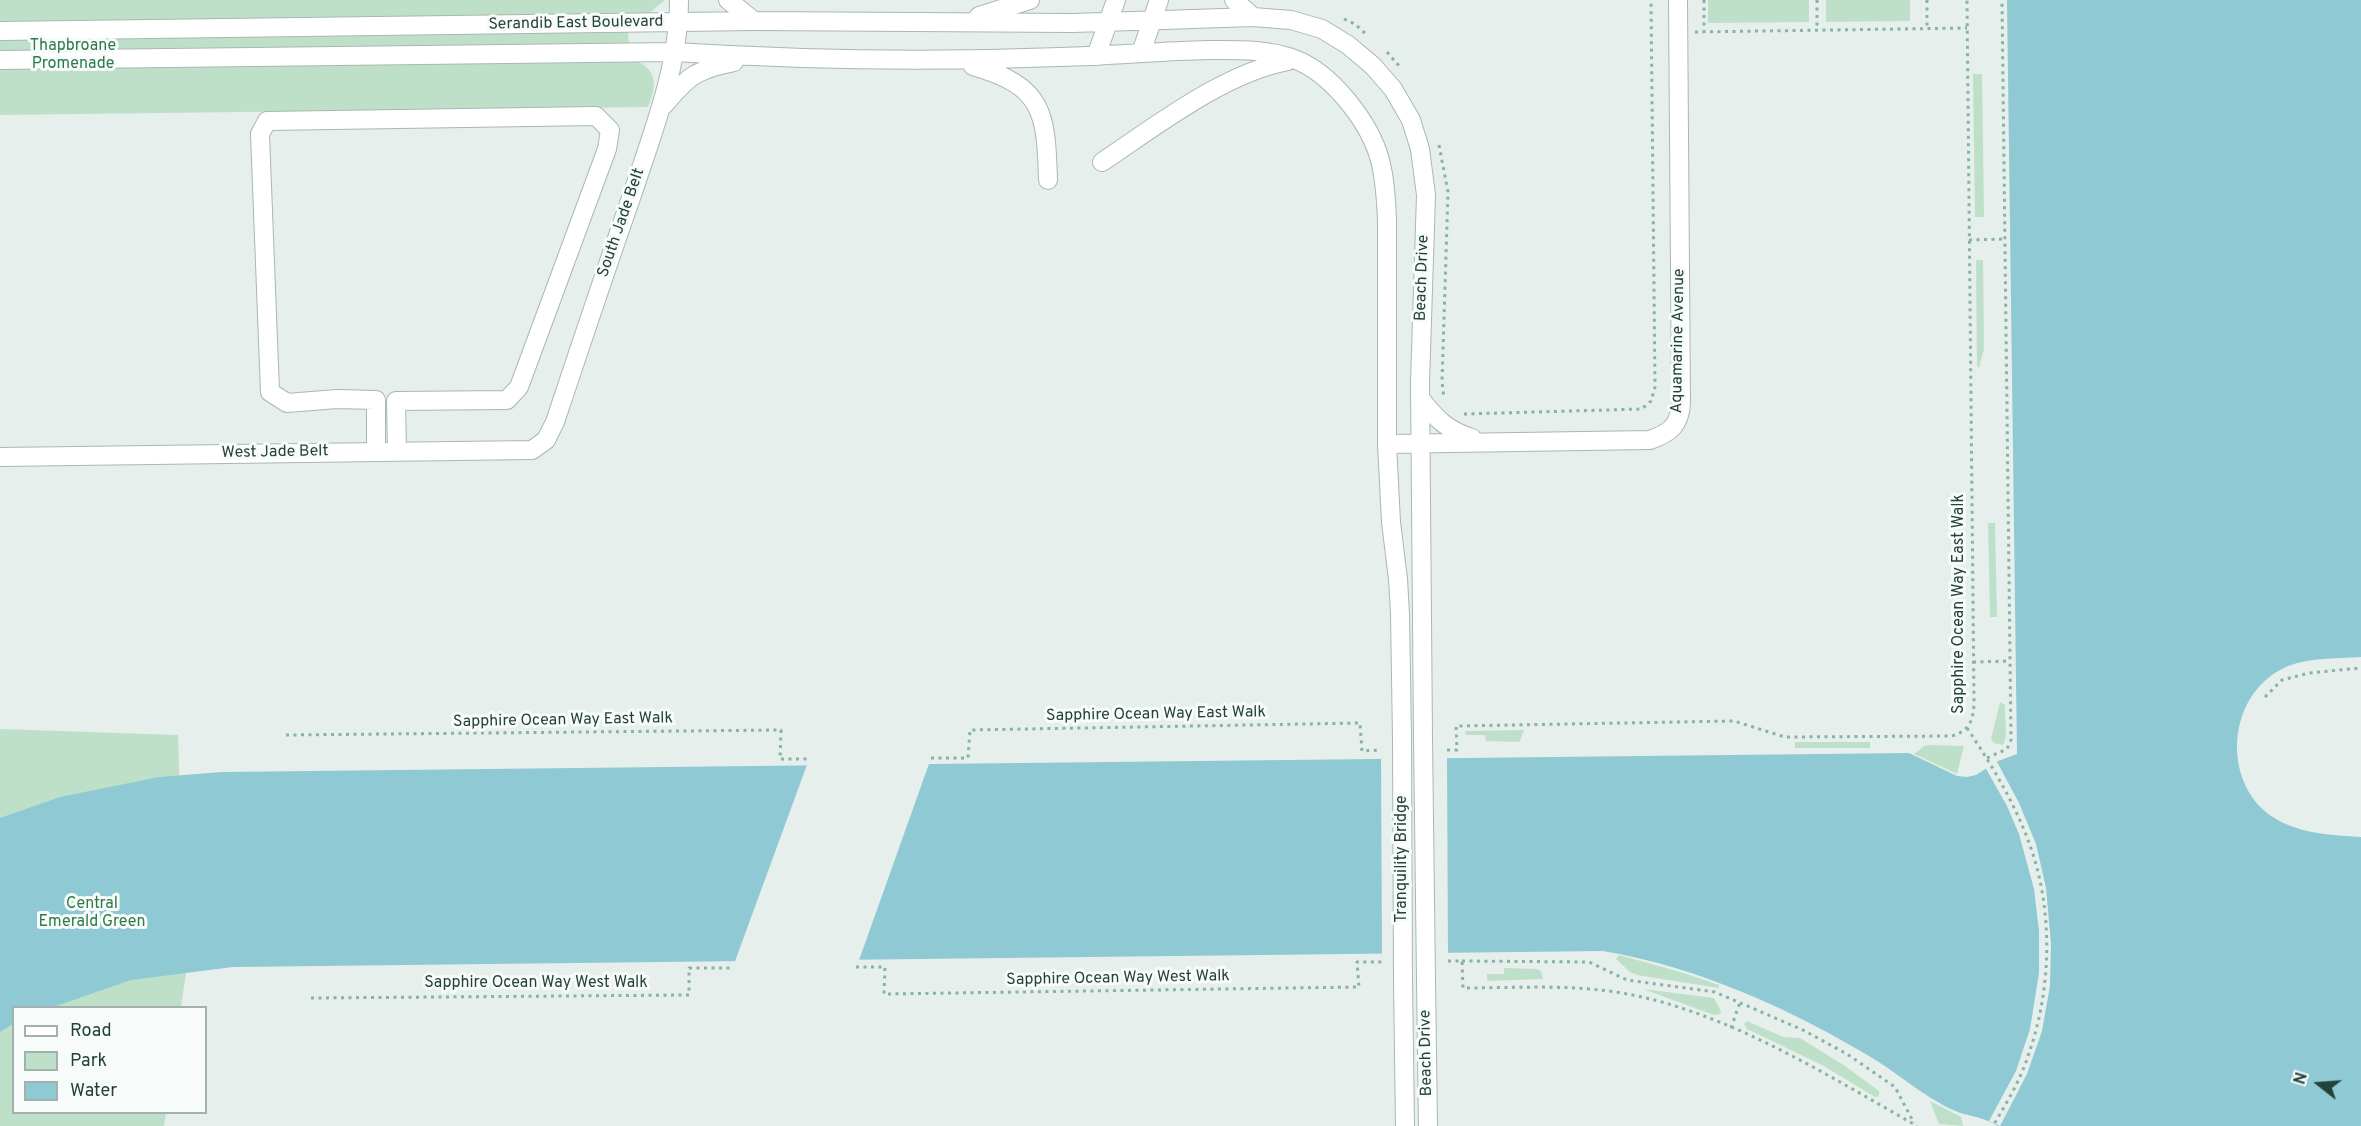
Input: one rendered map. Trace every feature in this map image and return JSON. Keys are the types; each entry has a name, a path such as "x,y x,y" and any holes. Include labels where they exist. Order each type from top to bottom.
{"street":[{"name":"South Jade Belt","path":"546,440 555,422 661,108 679,22 679,0"},
{"path":"728,0 754,21"},
{"path":"963,22 1030,0"},
{"path":"1096,56 1116,0"},
{"path":"1141,53 1159,0"},
{"path":"1234,0 1253,16"},
{"name":"Aquamarine Avenue","path":"1387,444 1650,440 1671,430 1678,423 1681,403 1678,0"},
{"name":"Beach Drive","path":"1153,20 1253,16 1291,20 1322,28 1373,66 1393,88 1411,120 1420,149 1426,195 1420,398 1423,738"},
{"name":"Serandib East Boulevard","path":"0,31 754,21 1073,23 1153,20"},
{"name":"Beach Drive","path":"1141,53 1254,50 1295,60 1334,86 1354,109 1372,140 1380,160 1387,219 1387,444 1391,522 1400,614 1402,738"},
{"name":"Serandib East Boulevard","path":"0,60 674,52 757,57 954,60 1141,53"},
{"path":"661,108 684,80 704,68 757,57"},
{"path":"954,60 1000,73 1018,84 1032,98 1043,118 1047,138 1048,180"},
{"path":"1102,162 1192,103 1247,72 1267,65 1295,60"},
{"path":"376,452 376,400 338,399 286,403 270,392 260,134 267,121 596,116 610,130 608,149 519,387 507,400 396,401 397,452"},
{"path":"1420,398 1433,416 1446,428 1484,442"},
{"name":"West Jade Belt","path":"0,457 532,450 546,440"},
{"name":"Tranquility Bridge","path":"1402,738 1403,980"},
{"name":"Tranquility Bridge","path":"1423,738 1426,980"},
{"name":"Beach Drive","path":"1403,980 1405,1126"},
{"name":"Beach Drive","path":"1426,980 1428,1126"}],"path":[{"path":"1454,414 1642,410 1651,401 1655,387 1651,0"},
{"path":"1704,0 1704,32"},
{"path":"1816,0 1817,30"},
{"path":"1927,0 1927,29"},
{"name":"Sapphire Ocean Way East Walk","path":"1447,750 1457,750 1456,726 1734,721 1785,737 1952,736 1961,734 1967,728 1974,711 1967,0"},
{"path":"1987,758 2007,749 2011,740 2002,0"},
{"path":"1334,15 1355,24 1371,38"},
{"path":"1651,34 1967,28"},
{"path":"1387,52 1395,58 1406,76"},
{"path":"1437,138 1449,192 1442,382 1444,399"},
{"path":"1970,240 2005,239"},
{"path":"1973,662 2010,661"},
{"path":"2265,697 2282,680 2308,673 2361,668"},
{"name":"Sapphire Ocean Way East Walk","path":"931,758 968,758 970,730 1348,723 1360,723 1362,751 1381,750"},
{"path":"1967,728 2009,797 2032,852 2042,897 2046,952 2043,993 2036,1030 2022,1072 1994,1125"},
{"name":"Sapphire Ocean Way East Walk","path":"286,735 781,730 780,759 810,759"},
{"path":"1448,961 1589,962 1627,980 1715,992 1847,1054 1895,1087 1916,1125"},
{"path":"1462,961 1462,988 1581,988 1623,993 1659,1002 1731,1028 1778,1049 1916,1125"},
{"name":"Sapphire Ocean Way West Walk","path":"856,967 885,967 884,994 1359,987 1358,962 1382,962"},
{"name":"Sapphire Ocean Way West Walk","path":"312,998 689,995 689,968 733,968"},
{"path":"1731,1028 1740,1002"}],"green space":[{"name":"Thapbroane Promenade","path":"0,0 665,0 648,14 628,19 629,58 645,66 653,76 653,90 648,107 0,115"},
{"path":"1708,0 1809,0 1809,22 1708,23"},
{"path":"1826,0 1910,0 1910,21 1826,22"},
{"path":"1973,74 1982,74 1984,217 1975,217"},
{"path":"1976,260 1983,260 1984,349 1979,368 1977,366"},
{"path":"1988,523 1995,523 1997,617 1990,617"},
{"path":"2000,702 2005,705 2006,731 2003,745 1994,743 1991,739"},
{"name":"Central Emerald Green","path":"0,729 178,735 186,973 181,1006 12,1006 12,1114 166,1114 164,1126 0,1126"},
{"path":"1524,730 1520,741 1517,742 1486,741 1485,735 1466,735 1465,731"},
{"path":"1795,742 1870,742 1870,748 1795,748"},
{"path":"1929,745 1964,746 1957,774 1914,754"},
{"path":"1619,955 1684,973 1719,985 1719,988 1637,975 1630,972 1616,959"},
{"path":"1504,968 1537,969 1541,971 1543,979 1487,981 1487,974 1504,974"},
{"path":"1643,989 1714,998 1721,1011 1720,1014 1714,1015"},
{"path":"1747,1021 1783,1037 1800,1038 1845,1066 1879,1091 1879,1096 1875,1097 1822,1065 1747,1029 1744,1024"},
{"path":"1930,1101 1961,1117 1963,1126 1939,1124"}],"water":[{"path":"2007,0 2361,0 2361,657 2322,659 2293,664 2284,668 2265,681 2250,698 2241,719 2237,741 2239,764 2245,785 2258,804 2276,819 2306,831 2361,837 2361,1126 1998,1126 1943,1105 1874,1059 1777,1007 1709,979 1639,958 1603,951 233,967 131,980 56,1006 12,1006 12,1025 0,1032 0,818 60,797 159,777 222,772 1909,753 1957,776 1967,777 1976,775 1998,761 2017,754"}],"pier":[{"path":"1447,755 1448,956 1382,957 1381,756"},
{"path":"1996,760 2019,803 2036,844 2046,888 2051,944 2050,986 2042,1031 2027,1074 2000,1126 1989,1121 2016,1071 2030,1029 2039,973 2039,931 2034,889 2019,834 2007,806 1985,767"},
{"path":"930,761 858,963 734,964 808,762"}]}
